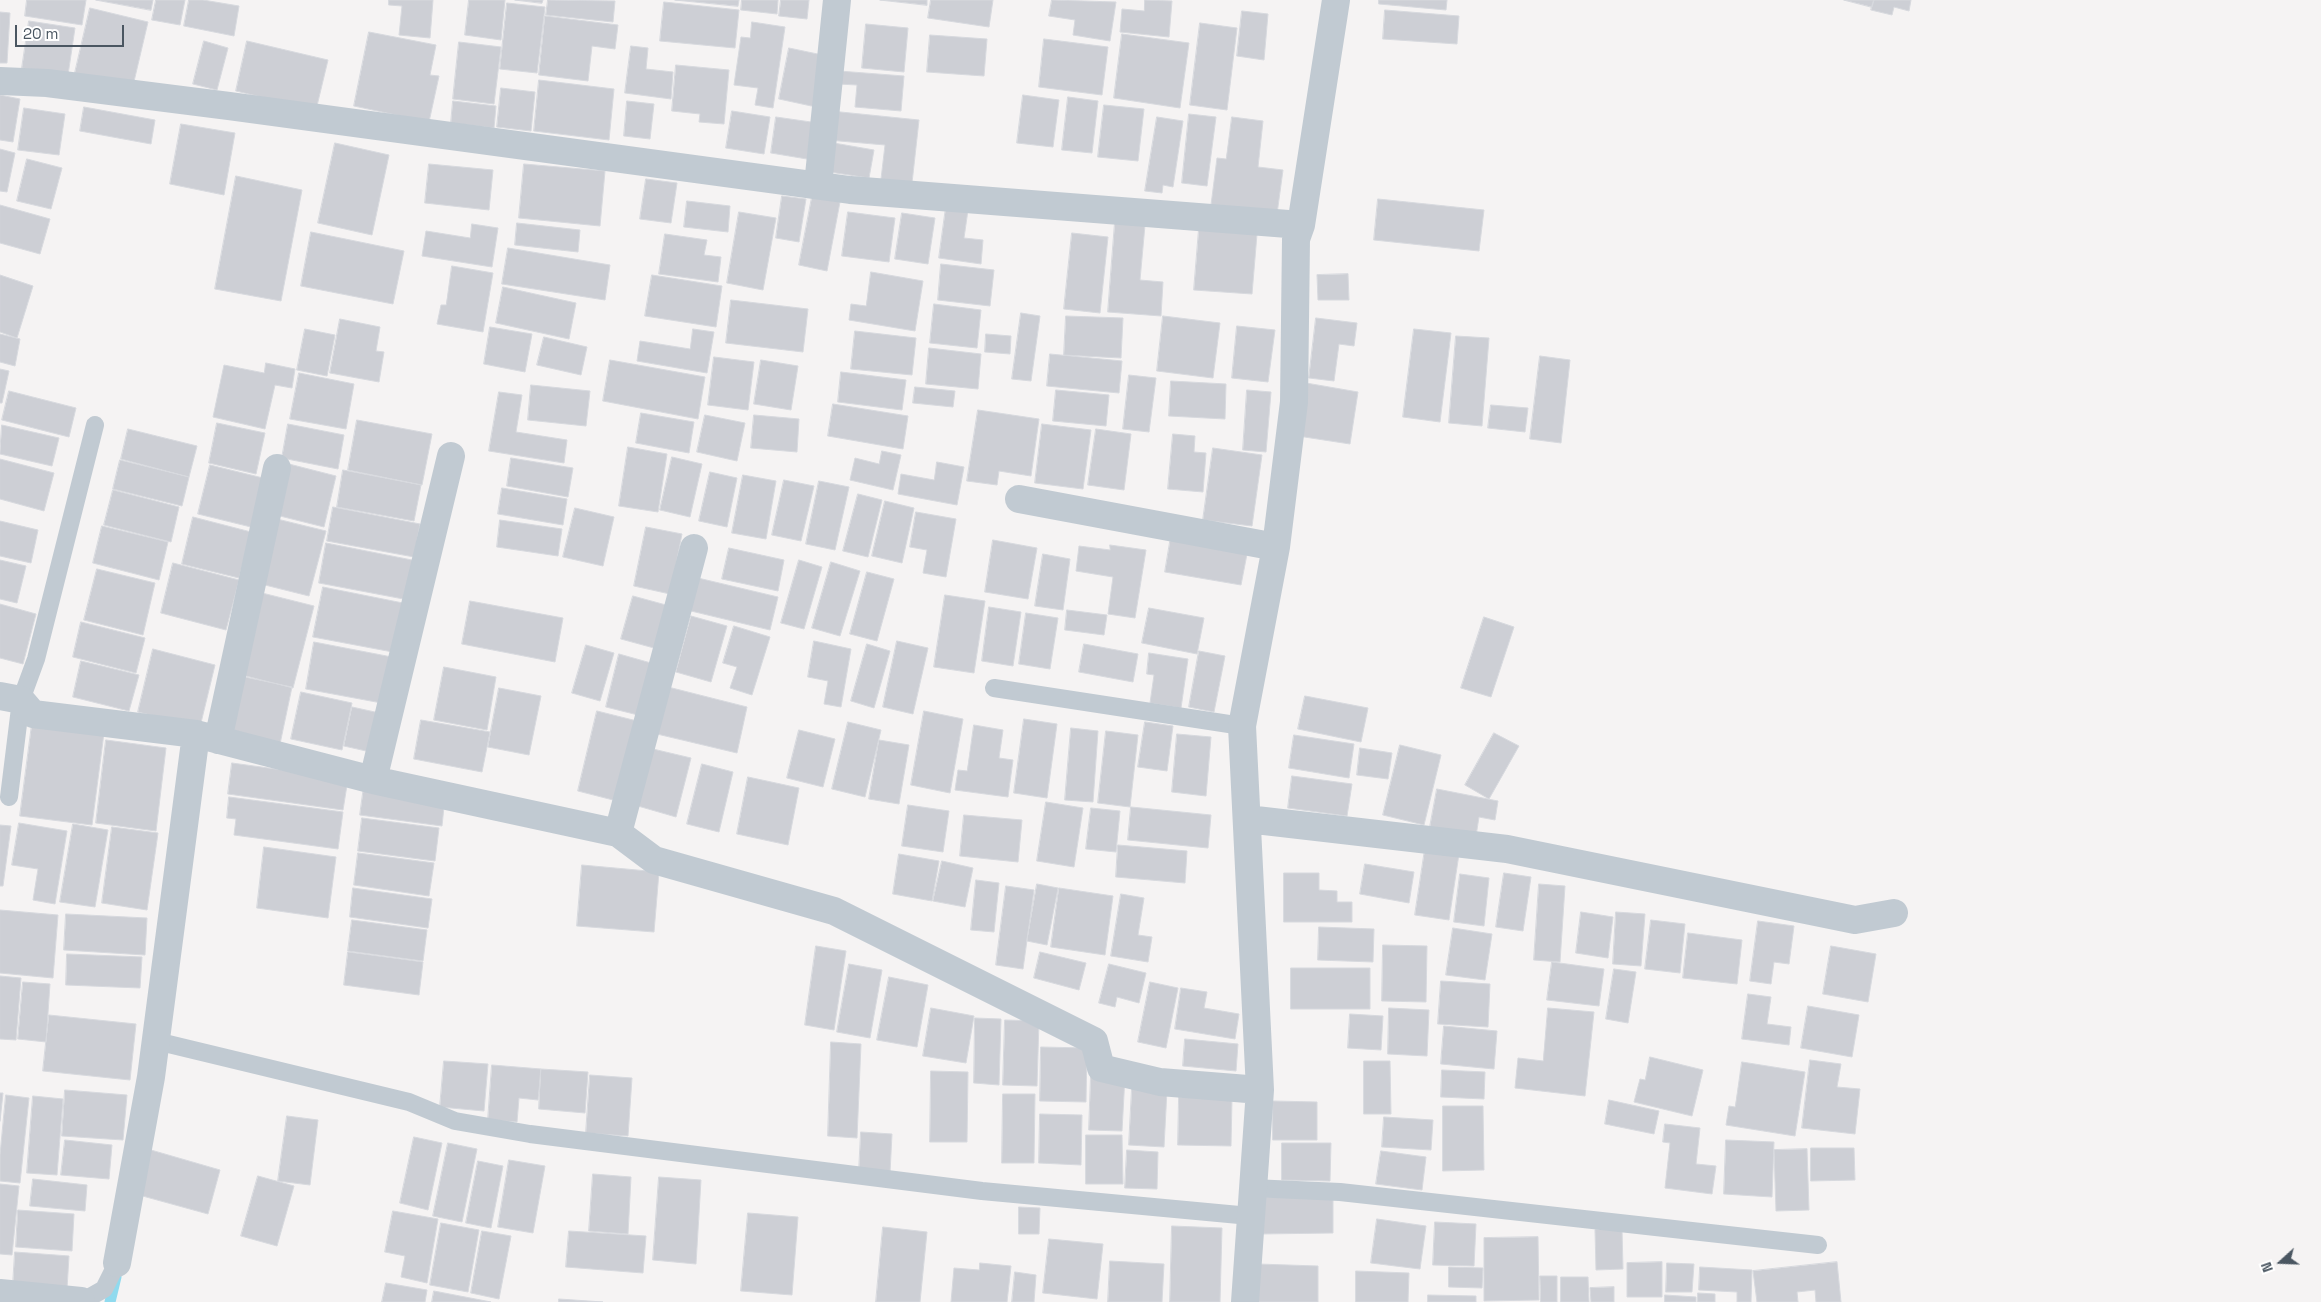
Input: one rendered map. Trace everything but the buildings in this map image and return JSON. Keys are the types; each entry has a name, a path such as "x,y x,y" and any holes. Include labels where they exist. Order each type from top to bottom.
{"street":[{"path":"818,185 837,0"},
{"path":"1245,1302 1260,1090 1242,726 1276,547 1294,402 1296,239 1300,225 1336,0"},
{"path":"0,81 47,84 229,106 850,190 1300,225"},
{"path":"373,780 451,456"},
{"path":"117,1263 207,737 277,468"},
{"path":"1019,499 1276,547"},
{"path":"618,833 694,548"},
{"path":"10,698 33,714 207,737 373,780 618,833 654,860 834,911 1094,1040 1101,1068 1160,1082 1260,1090"},
{"path":"1246,819 1507,849 1855,920 1894,913"},
{"path":"0,1293 81,1301"}],"lane":[{"path":"9,797 10,698 36,659 94,425"},
{"path":"994,688 1242,726"},
{"path":"156,1041 408,1102 455,1121 530,1134 982,1191 1250,1216"},
{"path":"1252,1188 1340,1192 1818,1244"},
{"path":"81,1301 104,1289 117,1263"}],"waterway":[{"path":"110,1302 116,1277"}]}
